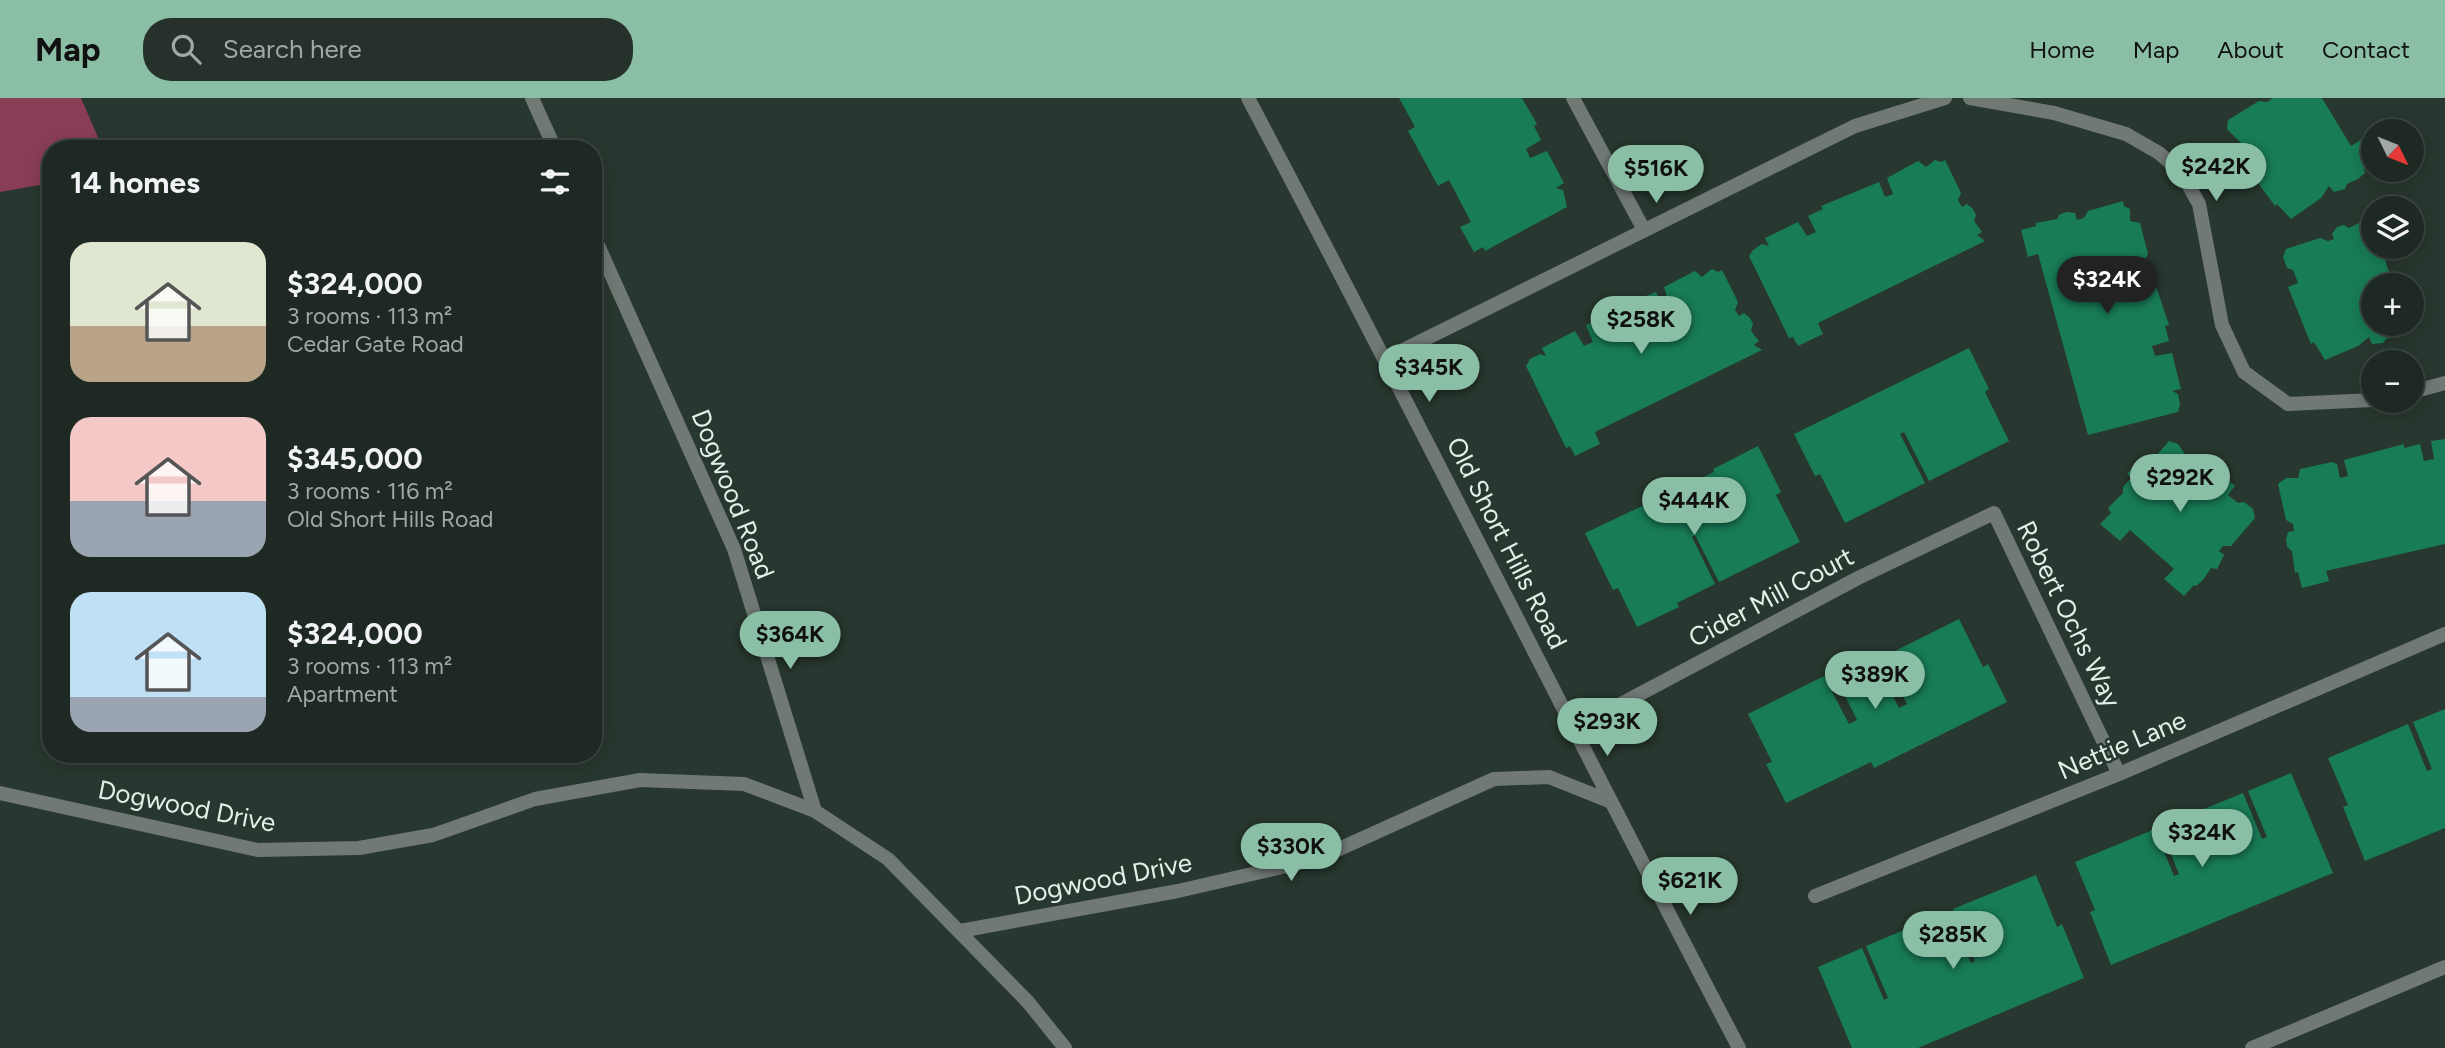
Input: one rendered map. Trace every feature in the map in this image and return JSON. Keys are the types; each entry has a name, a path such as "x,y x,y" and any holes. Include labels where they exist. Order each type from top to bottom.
{"street":[{"path":"532,98 551,140"},
{"name":"Old Short Hills Road","path":"1248,98 1387,358 1609,801 1739,1048"},
{"path":"1573,98 1644,230"},
{"path":"1387,358 1854,126 1904,104 1945,98"},
{"path":"1970,98 2054,113 2126,134 2159,153 2181,172 2199,205 2222,325 2244,372 2288,404 2361,401"},
{"name":"Dogwood Road","path":"602,254 734,549 815,811"},
{"path":"2424,389 2445,383"},
{"name":"Cider Mill Court","path":"1574,729 1858,578 1994,513"},
{"name":"Robert Ochs Way","path":"1994,513 2119,774"},
{"name":"Nettie Lane","path":"1815,896 2119,774 2445,634"},
{"name":"Dogwood Drive","path":"960,931 1178,891 1317,859 1494,779 1549,777 1609,801"},
{"name":"Dogwood Drive","path":"0,793 258,850 359,848 421,837 535,799 640,780 744,785 815,811"},
{"path":"815,811 888,859 1028,1002 1065,1048"},
{"path":"2252,1048 2445,967"}],"shaded area":[{"path":"0,98 81,98 99,140 42,140 42,185 0,192"}],"building":[{"path":"1399,98 1522,98 1537,124 1534,126 1541,140 1526,149 1530,158 1547,151 1564,183 1556,188 1563,190 1567,207 1485,251 1483,247 1474,252 1460,227 1471,222 1449,180 1438,186 1408,131 1415,127"},
{"path":"2273,98 2322,98 2351,146 2361,140 2361,176 2347,184 2345,189 2334,192 2329,186 2321,198 2291,219 2277,204 2275,206 2239,157 2248,150 2227,129 2228,120 2259,101 2267,102"},
{"path":"1935,160 1945,160 1961,193 1958,200 1962,207 1967,204 1973,209 1976,215 1974,221 1982,232 1977,235 1985,241 1818,323 1823,334 1798,346 1793,337 1789,338 1749,256 1753,250 1762,244 1769,246 1765,238 1798,222 1807,236 1816,232 1808,216 1823,209 1821,206 1879,182 1885,197 1893,194 1887,178 1918,161 1926,167"},
{"path":"2123,201 2124,206 2130,209 2130,221 2140,223 2148,254 2145,259 2132,263 2134,271 2149,266 2169,325 2165,326 2169,341 2152,346 2155,356 2172,353 2181,389 2172,391 2178,394 2180,405 2178,412 2088,435 2038,254 2028,257 2021,230 2036,226 2036,223 2057,219 2060,214 2068,212 2075,213 2077,220 2084,218 2088,211"},
{"path":"2361,222 2361,259 2385,259 2389,273 2361,273 2361,336 2395,336 2383,343 2372,344 2369,337 2358,346 2325,360 2314,342 2311,344 2288,287 2298,283 2293,270 2287,268 2283,257 2286,249 2320,238 2328,241 2334,239 2332,234 2337,227 2344,225 2349,228"},
{"path":"1712,269 1718,272 1722,270 1738,302 1735,310 1739,316 1744,313 1750,318 1753,324 1751,331 1759,341 1754,345 1762,350 1595,432 1600,444 1575,456 1570,446 1566,448 1526,366 1530,359 1540,354 1546,356 1542,348 1575,331 1584,346 1593,342 1586,325 1600,319 1598,315 1656,292 1663,307 1669,303 1664,287 1695,271 1702,277"},
{"path":"1969,348 1989,389 1985,392 2009,441 1929,481 1904,432 1900,434 1925,483 1845,523 1820,474 1815,476 1794,434"},
{"path":"2445,439 2445,544 2326,571 2329,581 2302,588 2298,572 2295,573 2292,551 2287,547 2286,540 2288,532 2294,531 2293,524 2286,520 2278,484 2286,478 2298,478 2300,469 2332,462 2337,464 2340,478 2348,476 2344,460 2404,444 2404,448 2420,444 2424,461 2434,459 2431,441"},
{"path":"2169,441 2178,444 2190,461 2194,453 2235,486 2228,495 2253,509 2255,518 2231,546 2223,546 2219,551 2224,555 2217,569 2211,568 2203,580 2184,596 2164,579 2174,569 2130,530 2120,541 2100,524 2111,513 2108,508 2123,493 2123,487 2129,480 2134,480 2127,474 2135,465 2143,471"},
{"path":"1758,446 1781,492 1776,495 1800,542 1719,582 1695,535 1692,537 1715,584 1677,603 1679,607 1637,627 1618,588 1613,590 1585,533 1714,472 1713,469"},
{"path":"1959,619 1983,667 1988,664 2007,702 1874,768 1871,762 1786,803 1766,764 1772,762 1748,714 1824,676 1849,724 1857,720 1833,671 1871,653 1899,708 1907,704 1883,657"},
{"path":"2445,709 2445,828 2365,861 2343,807 2348,805 2328,758 2408,724 2427,771 2432,769 2413,722"},
{"path":"2291,773 2333,873 2111,965 2090,912 2095,910 2075,862 2155,829 2174,876 2179,874 2160,827 2243,793 2262,839 2267,837 2248,791"},
{"path":"2036,875 2057,927 2062,924 2084,978 1918,1048 1852,1048 1818,967 1862,948 1884,1000 1888,998 1866,946 1949,911 1971,963 1975,961 1953,909"}]}
